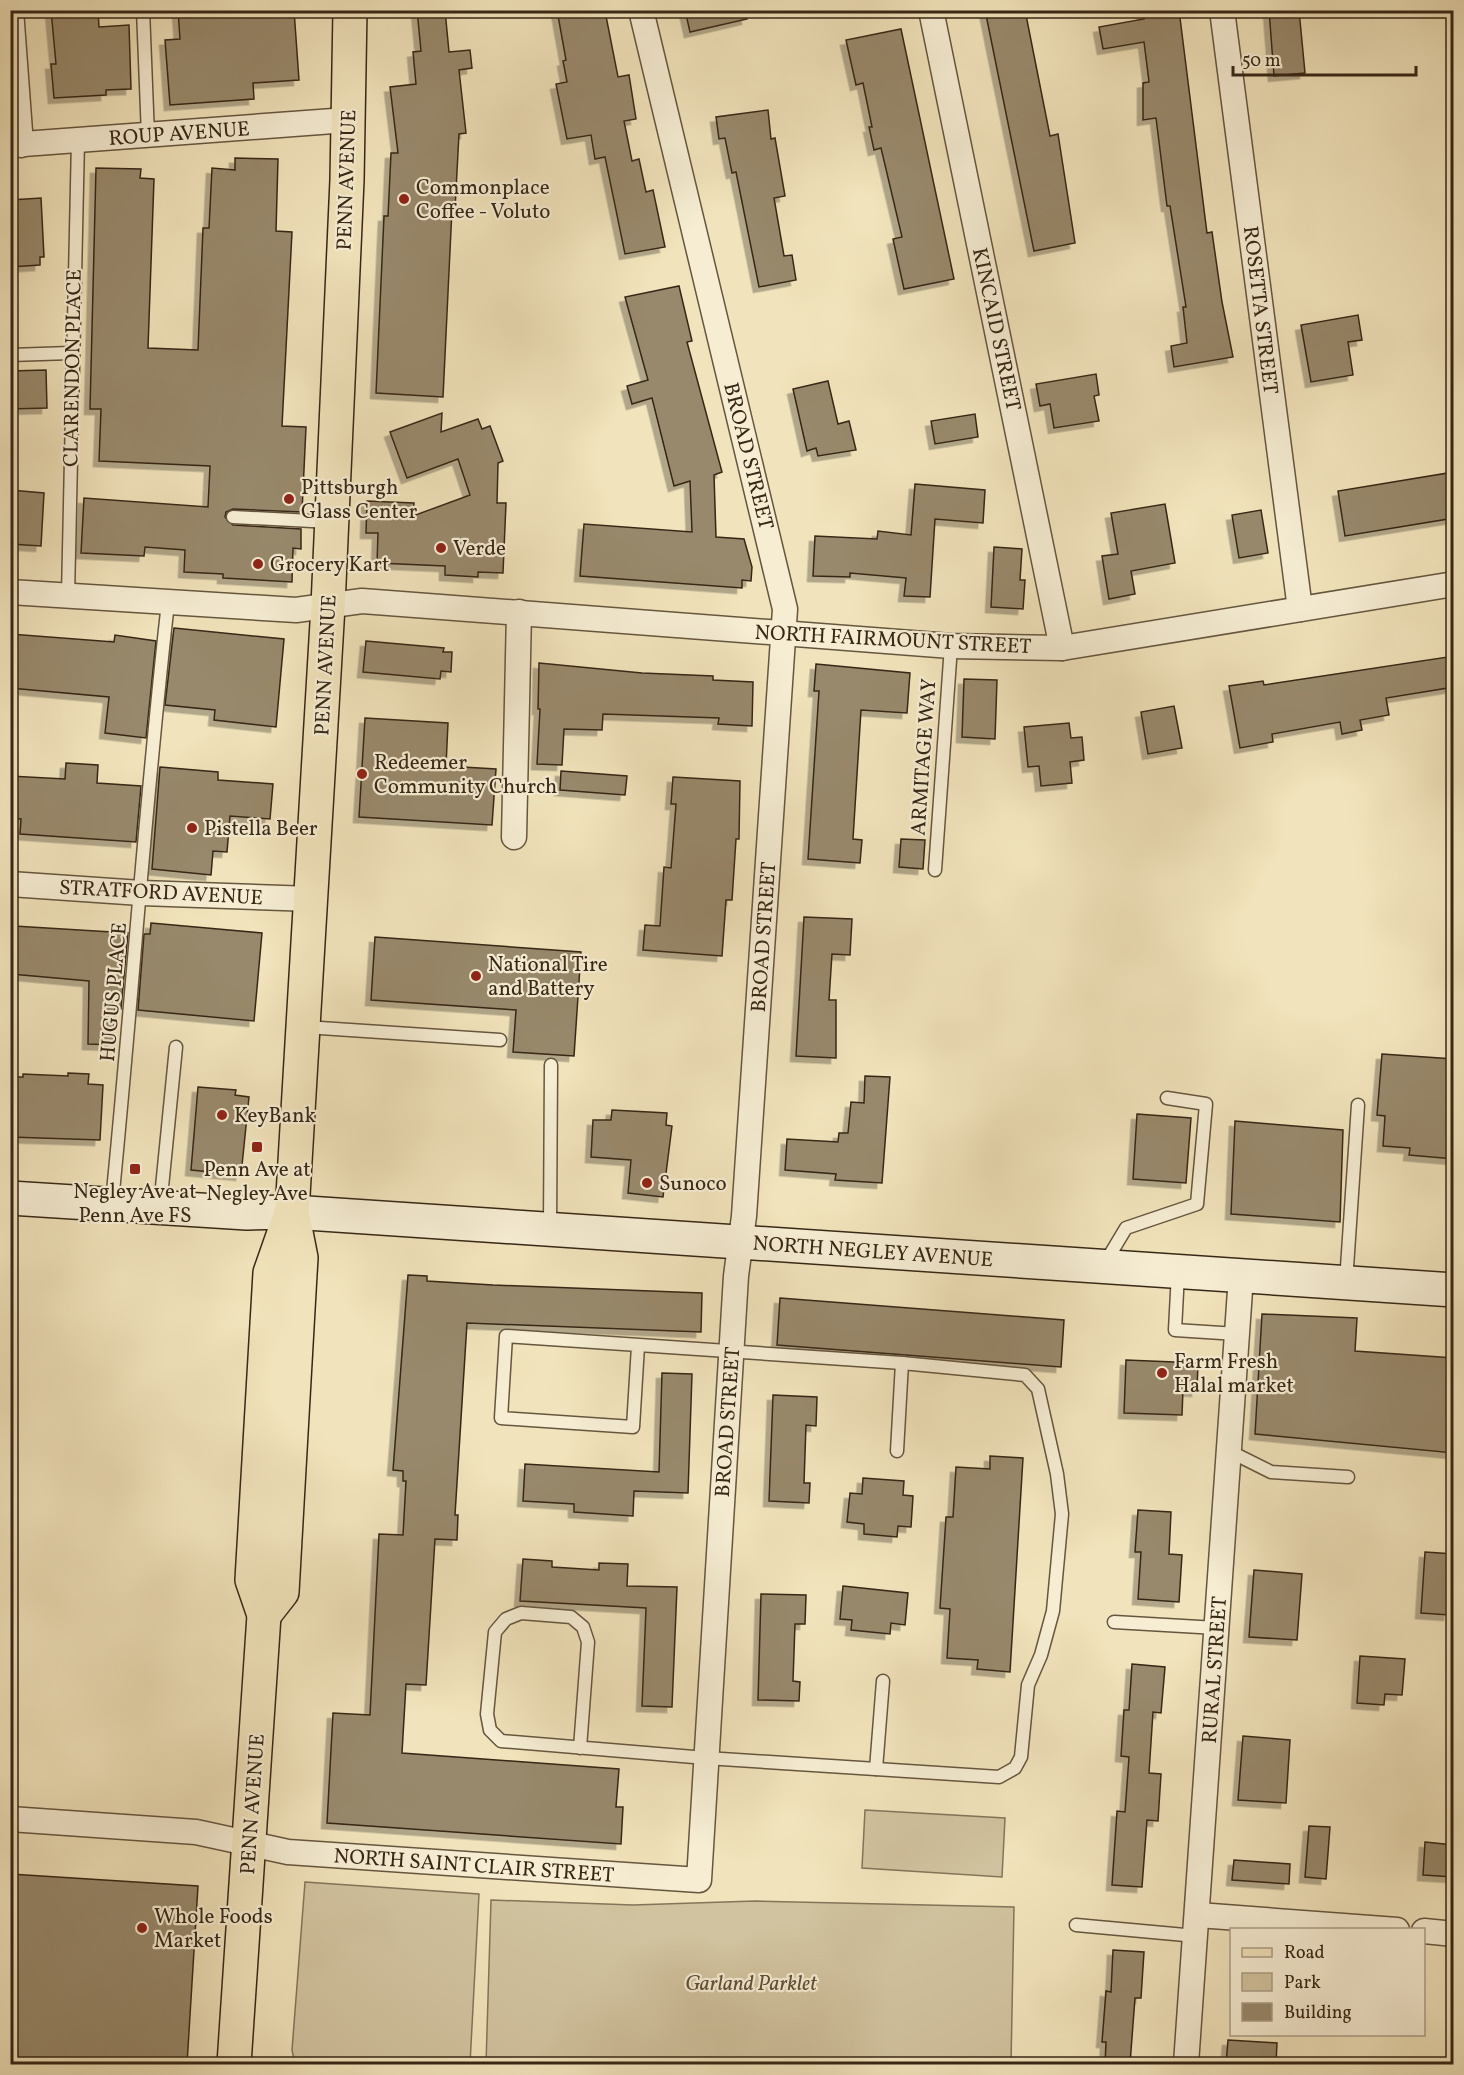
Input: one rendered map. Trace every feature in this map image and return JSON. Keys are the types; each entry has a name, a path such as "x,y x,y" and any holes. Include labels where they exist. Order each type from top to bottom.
{"main road":[{"name":"PENN AVENUE","path":"234,2064 264,1615 252,1580 270,1273 292,1212 312,899 347,180 350,10"},
{"name":"NORTH NEGLEY AVENUE","path":"10,1198 247,1213 292,1212 1454,1290"}],"street":[{"path":"11,10 16,145"},
{"name":"BROAD STREET","path":"641,10 785,609 744,1215 739,1242 699,1880"},
{"name":"KINCAID STREET","path":"931,10 1062,648"},
{"name":"ROSETTA STREET","path":"1222,10 1300,609"},
{"name":"ROUP AVENUE","path":"16,145 347,120"},
{"name":"NORTH FAIRMOUNT STREET","path":"10,592 296,610 362,601 951,646 1062,648 1454,584"},
{"path":"514,837 519,612"},
{"name":"STRATFORD AVENUE","path":"10,884 141,893 312,899"},
{"name":"RURAL STREET","path":"1186,2064 1241,1276"},
{"name":"NORTH SAINT CLAIR STREET","path":"10,1819 196,1832 297,1853 699,1880"},
{"path":"1197,1925 1347,1928"},
{"path":"1425,1931 1454,1934"}],"lane":[{"path":"143,10 148,136"},
{"name":"CLARENDON PLACE","path":"68,596 78,140"},
{"path":"10,355 72,353"},
{"path":"233,517 332,522"},
{"name":"HUGUS PLACE","path":"112,1205 153,739 168,603"},
{"name":"ARMITAGE WAY","path":"935,870 951,646"},
{"path":"304,1027 500,1040"},
{"path":"160,1208 176,1047"},
{"path":"550,1229 551,1065"},
{"path":"1103,1267 1126,1228 1197,1204 1206,1104 1167,1098"},
{"path":"1346,1283 1358,1106"},
{"path":"1178,1272 1175,1330 1237,1334"},
{"path":"580,1748 588,1642 583,1627 571,1617 521,1613 506,1619 495,1632 487,1714 490,1730 501,1741 580,1748 706,1758 999,1777 1015,1768 1021,1757 1028,1685 1041,1655 1053,1611 1062,1514 1057,1474 1038,1389 1025,1375 902,1363 506,1336 501,1418 633,1427 638,1346"},
{"path":"897,1450 902,1363"},
{"path":"1229,1451 1271,1472 1348,1477"},
{"path":"1114,1622 1217,1628"},
{"path":"876,1769 883,1681"},
{"path":"1076,1925 1197,1925"}],"green space":[{"path":"865,1810 1005,1818 1002,1877 862,1868"},
{"path":"305,1882 479,1894 470,2064 295,2064 292,2050"},
{"name":"Garland Parklet","path":"491,1900 633,1905 755,1901 1014,1907 1011,2064 486,2064"}],"building":[{"path":"51,10 98,10 99,27 129,25 131,89 106,90 106,95 54,98 51,64 56,64"},
{"path":"178,10 294,10 299,80 253,83 254,99 170,105 165,40 180,39"},
{"path":"417,10 445,10 449,52 470,50 472,68 459,70 466,133 459,134 455,209 452,209 443,397 376,393 384,216 388,216 391,153 398,153 390,87 416,84 413,52 421,51"},
{"path":"557,10 603,10 606,16 618,77 629,75 636,119 624,121 632,161 639,159 646,192 653,190 665,247 625,254 605,157 595,159 591,135 567,139 556,84 567,82 563,61 566,60"},
{"path":"685,10 746,10 747,19 690,32"},
{"path":"985,10 1025,10 1050,136 1058,134 1075,243 1034,251"},
{"path":"1142,10 1179,10 1207,233 1212,232 1233,357 1174,367 1171,346 1187,343 1183,307 1186,307 1170,206 1167,206 1156,118 1143,120 1143,83 1149,82 1144,42 1103,49 1099,27 1144,19"},
{"path":"1269,10 1299,10 1305,73 1274,76"},
{"path":"901,29 954,279 904,289 893,239 902,237 881,148 874,150 863,83 856,85 846,40"},
{"path":"768,110 771,139 775,138 785,196 774,198 784,256 792,255 796,280 759,287 736,172 732,173 725,138 719,139 716,117"},
{"path":"235,158 278,159 276,231 292,232 282,426 306,427 302,512 233,509 226,512 225,517 233,525 301,529 301,549 293,548 292,582 223,578 223,574 184,572 185,550 145,547 144,556 81,553 84,498 208,507 210,466 99,461 101,409 90,409 96,168 141,169 140,178 154,179 148,348 198,350 203,228 209,228 212,168 235,170"},
{"path":"41,198 44,257 40,257 40,265 10,267 10,200"},
{"path":"679,286 692,341 687,342 722,472 714,475 716,537 744,539 752,567 751,581 742,580 742,588 580,576 584,524 692,532 690,481 674,486 652,398 632,404 627,386 648,380 625,297"},
{"path":"1358,315 1362,340 1348,342 1353,375 1311,382 1301,325"},
{"path":"46,370 47,408 10,409 10,371"},
{"path":"1096,374 1099,395 1094,396 1099,421 1054,428 1050,404 1040,406 1036,384"},
{"path":"828,381 838,424 849,421 856,450 818,456 816,448 807,451 793,389"},
{"name":"Verde","path":"442,413 441,432 478,419 482,429 490,426 503,461 498,463 497,503 506,503 503,573 478,572 478,577 445,575 445,566 377,563 378,533 366,533 367,501 414,503 413,516 470,495 458,459 407,478 390,432"},
{"path":"975,414 978,437 935,444 931,421"},
{"path":"1454,472 1454,518 1345,536 1338,491"},
{"path":"915,484 985,490 983,523 935,519 930,597 904,596 906,578 850,573 850,577 813,576 815,536 877,539 878,531 911,535"},
{"path":"10,490 44,493 41,546 10,544"},
{"path":"1165,504 1175,563 1131,571 1135,594 1109,599 1102,556 1118,554 1111,513"},
{"path":"1261,510 1268,553 1239,558 1232,515"},
{"path":"994,547 1022,549 1020,580 1025,580 1023,609 991,607"},
{"path":"174,628 284,639 276,727 214,720 215,710 165,705"},
{"path":"10,634 114,642 115,635 156,641 146,738 105,733 109,697 10,688"},
{"path":"366,641 444,648 443,652 452,652 451,672 441,671 440,679 363,672"},
{"path":"1454,656 1454,687 1386,698 1389,715 1360,720 1362,730 1342,734 1340,722 1272,734 1273,742 1240,748 1229,686 1263,681 1264,685"},
{"path":"539,663 642,673 713,676 713,680 753,682 752,726 718,724 719,718 603,714 602,730 564,729 562,765 537,764 540,709 538,709"},
{"path":"816,664 910,673 907,713 861,710 853,839 862,840 860,863 808,859 819,691 814,691"},
{"path":"964,679 997,680 995,739 962,737"},
{"path":"1174,706 1182,748 1148,754 1141,712"},
{"path":"365,718 448,723 446,766 496,769 492,825 359,817"},
{"path":"1069,723 1071,738 1082,737 1084,760 1070,762 1072,783 1041,786 1039,766 1028,767 1024,727"},
{"path":"66,763 98,765 97,783 141,786 136,842 20,834 21,819 10,818 10,776 65,779"},
{"name":"Pistella Beer","path":"160,767 218,772 218,780 273,784 270,819 230,816 227,852 213,851 211,875 152,869"},
{"path":"561,771 627,776 625,795 560,790"},
{"path":"673,777 740,781 739,839 736,839 732,900 726,900 722,956 643,950 645,925 660,926 664,867 671,868 676,804 671,804"},
{"path":"901,839 925,840 923,869 899,867"},
{"path":"804,917 852,919 850,955 832,954 829,1000 836,1000 836,1058 796,1056"},
{"path":"151,923 262,933 254,1021 138,1010 144,934 150,934"},
{"path":"14,926 128,933 121,1009 115,1008 113,1045 88,1044 89,981 11,974"},
{"name":"National Tire and Battery","path":"375,937 581,952 574,1056 513,1052 516,1010 371,1000"},
{"path":"1382,1054 1454,1059 1454,1159 1409,1155 1410,1148 1383,1146 1385,1116 1377,1115"},
{"path":"68,1073 89,1074 88,1084 103,1085 100,1140 10,1137 10,1077 23,1077 23,1074 68,1076"},
{"path":"865,1076 890,1077 882,1183 835,1180 836,1174 785,1170 787,1139 838,1142 839,1133 848,1133 851,1102 864,1103"},
{"path":"198,1087 236,1090 235,1095 249,1097 241,1175 191,1170"},
{"path":"612,1110 667,1113 666,1125 672,1126 663,1197 628,1193 631,1160 591,1157 593,1120 611,1120"},
{"path":"1137,1114 1191,1118 1186,1183 1133,1179"},
{"path":"1235,1121 1343,1130 1340,1222 1231,1214"},
{"path":"408,1275 427,1276 427,1281 702,1293 701,1332 467,1323 455,1515 458,1515 457,1540 435,1539 426,1685 406,1684 402,1753 619,1769 616,1807 623,1807 621,1844 327,1823 333,1713 370,1715 379,1534 403,1535 406,1481 403,1481 403,1471 393,1470"},
{"path":"780,1298 1064,1320 1061,1367 777,1345"},
{"path":"1262,1314 1357,1318 1355,1351 1454,1358 1454,1453 1255,1434"},
{"path":"1126,1360 1198,1363 1197,1391 1183,1390 1182,1415 1124,1413"},
{"path":"662,1373 692,1374 688,1493 634,1491 633,1516 574,1512 574,1504 523,1501 525,1464 659,1472"},
{"path":"773,1395 817,1397 816,1426 806,1425 804,1483 810,1483 809,1503 769,1501"},
{"path":"990,1456 1023,1458 1010,1672 977,1669 978,1660 947,1658 950,1609 940,1608 946,1517 953,1517 956,1467 990,1469"},
{"path":"863,1478 904,1481 903,1495 913,1496 911,1527 898,1526 897,1537 864,1534 864,1524 847,1522 850,1493 862,1494"},
{"path":"1138,1510 1171,1512 1169,1554 1182,1555 1179,1602 1138,1599 1141,1552 1135,1552"},
{"path":"1425,1552 1454,1554 1449,1615 1421,1613"},
{"path":"523,1559 552,1561 552,1567 599,1570 599,1563 628,1564 627,1586 677,1587 672,1707 642,1706 646,1608 520,1601"},
{"path":"1254,1570 1302,1574 1297,1640 1249,1637"},
{"path":"843,1586 908,1593 905,1625 891,1623 890,1634 851,1630 852,1620 840,1619"},
{"path":"761,1594 806,1595 805,1624 795,1624 793,1681 800,1682 799,1701 758,1700"},
{"path":"1360,1656 1405,1659 1402,1695 1385,1694 1384,1705 1357,1703"},
{"path":"1132,1664 1165,1667 1161,1713 1153,1712 1149,1773 1161,1774 1158,1821 1147,1820 1142,1887 1112,1885 1117,1811 1125,1812 1129,1757 1121,1756 1124,1710 1129,1710"},
{"path":"1243,1736 1290,1740 1286,1803 1238,1800"},
{"path":"1309,1826 1330,1827 1326,1879 1305,1877"},
{"path":"1425,1842 1454,1845 1454,1877 1423,1875"},
{"path":"1234,1860 1290,1864 1289,1884 1232,1880"},
{"path":"10,1874 198,1886 187,2064 10,2064"},
{"path":"1113,1950 1144,1952 1141,1998 1135,1998 1130,2064 1105,2064 1106,2042 1102,2042 1106,1991 1111,1992"},
{"path":"1228,2040 1277,2043 1276,2064 1226,2064"}],"place":[{"name":"Commonplace Coffee - Voluto","path":"404,199"},
{"name":"Pittsburgh Glass Center","path":"289,499"},
{"name":"Verde","path":"441,548"},
{"name":"Grocery Kart","path":"258,564"},
{"name":"Redeemer Community Church","path":"362,774"},
{"name":"Pistella Beer","path":"192,828"},
{"name":"National Tire and Battery","path":"476,976"},
{"name":"KeyBank","path":"222,1115"},
{"name":"Penn Ave at Negley Ave","path":"257,1147"},
{"name":"Negley Ave at Penn Ave FS","path":"135,1169"},
{"name":"Sunoco","path":"647,1183"},
{"name":"Farm Fresh Halal market","path":"1162,1373"},
{"name":"Whole Foods Market","path":"142,1928"}]}
